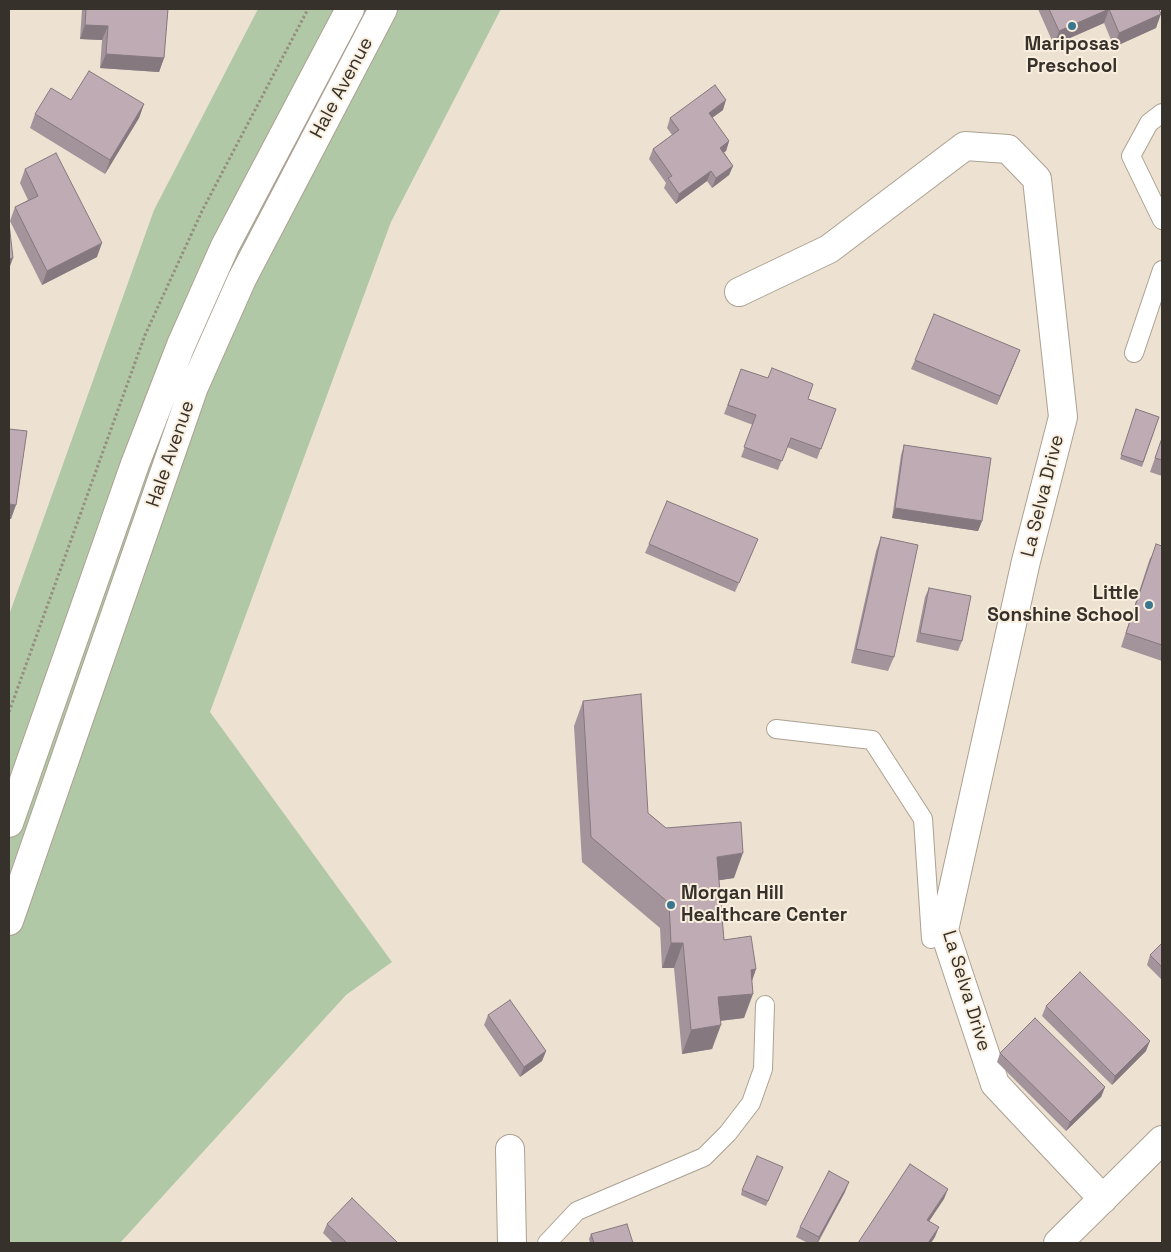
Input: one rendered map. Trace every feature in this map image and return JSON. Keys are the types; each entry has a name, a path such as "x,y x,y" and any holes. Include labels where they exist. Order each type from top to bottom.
{"main road":[{"name":"Hale Avenue","path":"9,823 135,464 181,345 226,246 350,9"},
{"name":"Hale Avenue","path":"9,921 194,386 242,279 383,9"},
{"name":"La Selva Drive","path":"739,292 829,249 965,146 1008,149 1037,179 1063,417 1026,561 944,930 995,1084 1103,1199"},
{"path":"1058,1243 1162,1140"},
{"path":"510,1149 512,1243"}],"lane":[{"path":"1162,113 1149,123 1131,156 1162,220"},
{"path":"1134,354 1162,272"},
{"path":"776,729 872,740 923,819 931,939"},
{"path":"546,1243 577,1211 704,1157 728,1133 751,1103 763,1069 765,1005"}],"green space":[{"path":"258,9 501,9 391,222 210,712 392,962 346,995 120,1243 9,1243 9,615 154,210"}],"building":[{"path":"86,9 168,9 164,58 106,54 108,26 85,25"},
{"path":"1049,9 1109,9 1059,31"},
{"path":"1109,9 1159,9 1161,14 1119,33"},
{"path":"89,71 144,104 110,160 35,114 51,88 71,100"},
{"path":"715,85 726,100 709,113 729,141 720,148 733,166 716,178 711,171 679,194 668,178 672,176 653,149 679,130 670,118"},
{"path":"56,153 102,243 47,271 15,207 38,196 25,169"},
{"path":"9,223 13,258 9,259"},
{"path":"934,314 1020,350 1000,396 915,360"},
{"path":"772,368 813,384 808,399 836,409 821,449 791,438 782,461 744,447 756,415 728,405 741,369 768,378"},
{"path":"1136,409 1159,417 1143,462 1121,455"},
{"path":"9,429 27,431 16,505 9,504"},
{"path":"1162,438 1162,460 1155,458"},
{"path":"904,445 991,458 982,521 895,508"},
{"path":"667,501 758,539 739,583 649,544"},
{"path":"881,537 918,545 894,657 856,649"},
{"name":"Little Sonshine School","path":"1156,544 1162,546 1162,645 1126,633"},
{"path":"929,588 971,596 962,641 920,633"},
{"name":"Morgan Hill Healthcare Center","path":"641,694 648,813 666,828 741,822 743,853 717,857 724,940 751,936 756,969 751,970 753,994 718,997 721,1025 691,1030 683,943 671,943 669,903 591,837 583,701"},
{"path":"1162,943 1162,967 1150,955"},
{"path":"1080,972 1150,1041 1115,1076 1046,1006"},
{"path":"510,1000 546,1051 524,1067 488,1015"},
{"path":"1035,1018 1105,1087 1070,1122 1000,1053"},
{"path":"757,1156 783,1167 768,1201 742,1190"},
{"path":"910,1164 948,1189 927,1220 939,1227 928,1243 858,1243"},
{"path":"829,1171 849,1182 819,1237 800,1227"},
{"path":"352,1198 398,1243 347,1243 327,1224"},
{"path":"627,1224 633,1243 594,1243 591,1234"}],"place":[{"name":"Mariposas Preschool","path":"1072,26"},
{"name":"Little Sonshine School","path":"1149,605"},
{"name":"Morgan Hill Healthcare Center","path":"671,905"}]}
